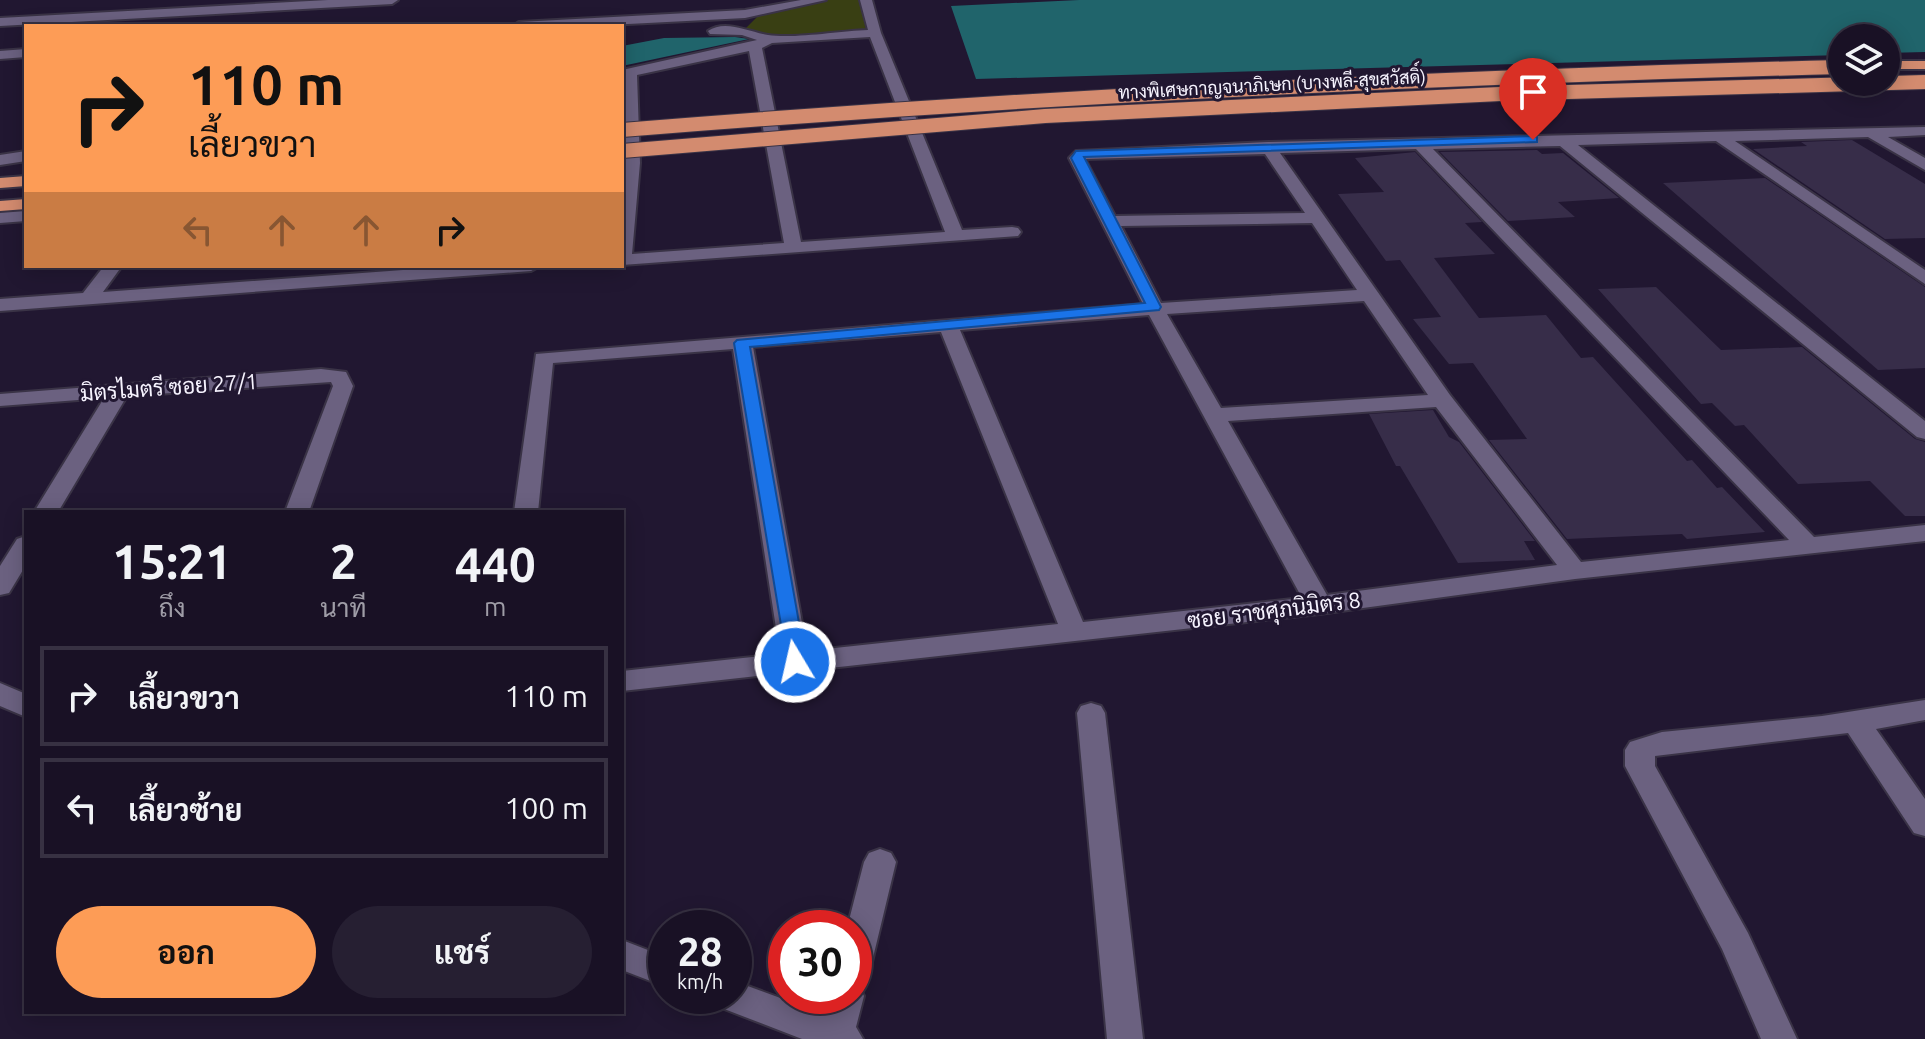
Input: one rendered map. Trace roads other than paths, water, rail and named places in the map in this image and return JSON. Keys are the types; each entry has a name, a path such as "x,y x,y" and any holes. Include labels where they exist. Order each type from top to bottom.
{"highway":[{"path":"1900,65 1925,65"},
{"name":"ทางพิเศษกาญจนาภิเษก (บางพลี-สุขสวัสดิ์)","path":"624,130 1032,99 1339,83 1828,67"},
{"name":"ทางพิเศษกาญจนาภิเษก (บางพลี-สุขสวัสดิ์)","path":"625,159 1045,116 1515,93 1925,82"},
{"path":"0,183 24,181"},
{"path":"0,206 24,204"}],"street":[{"path":"0,22 222,5 392,0"},
{"path":"607,24 745,14 820,0"},
{"path":"866,0 875,33 955,235"},
{"path":"206,24 222,5"},
{"path":"624,31 743,31 761,43 793,246"},
{"path":"624,210 626,73 761,43 875,33"},
{"path":"0,55 24,53"},
{"path":"1319,605 1154,307 1077,158 1081,154 1925,131"},
{"path":"1870,132 1925,165"},
{"path":"1718,136 1925,278"},
{"path":"1561,139 1925,432"},
{"path":"1419,144 1806,543"},
{"path":"1268,147 1442,400 1575,571"},
{"path":"0,160 24,156"},
{"path":"0,218 24,216"},
{"path":"1110,221 1314,218"},
{"path":"624,260 1012,232"},
{"path":"89,298 112,268"},
{"path":"272,284 280,268"},
{"path":"0,305 476,268"},
{"path":"526,510 543,358 949,327 1154,307 1367,295"},
{"path":"949,327 1074,632"},
{"path":"742,343 795,662"},
{"name":"มิตรไมตรี ซอย 27/1","path":"0,400 339,376 343,386 298,510"},
{"path":"47,510 120,390"},
{"path":"1214,415 1442,400"},
{"name":"ซอย ราชศุภนิมิตร 8","path":"624,681 1319,605 1806,543 1925,533"},
{"path":"0,587 24,547"},
{"path":"0,693 24,706"},
{"path":"1779,1039 1736,943 1640,766 1640,750 1662,743 1856,722 1925,710"},
{"path":"1091,713 1125,1039"},
{"path":"1856,722 1925,824"},
{"path":"868,910 880,862"},
{"path":"624,956 648,965"},
{"path":"752,1004 840,1037 843,1014"}]}
